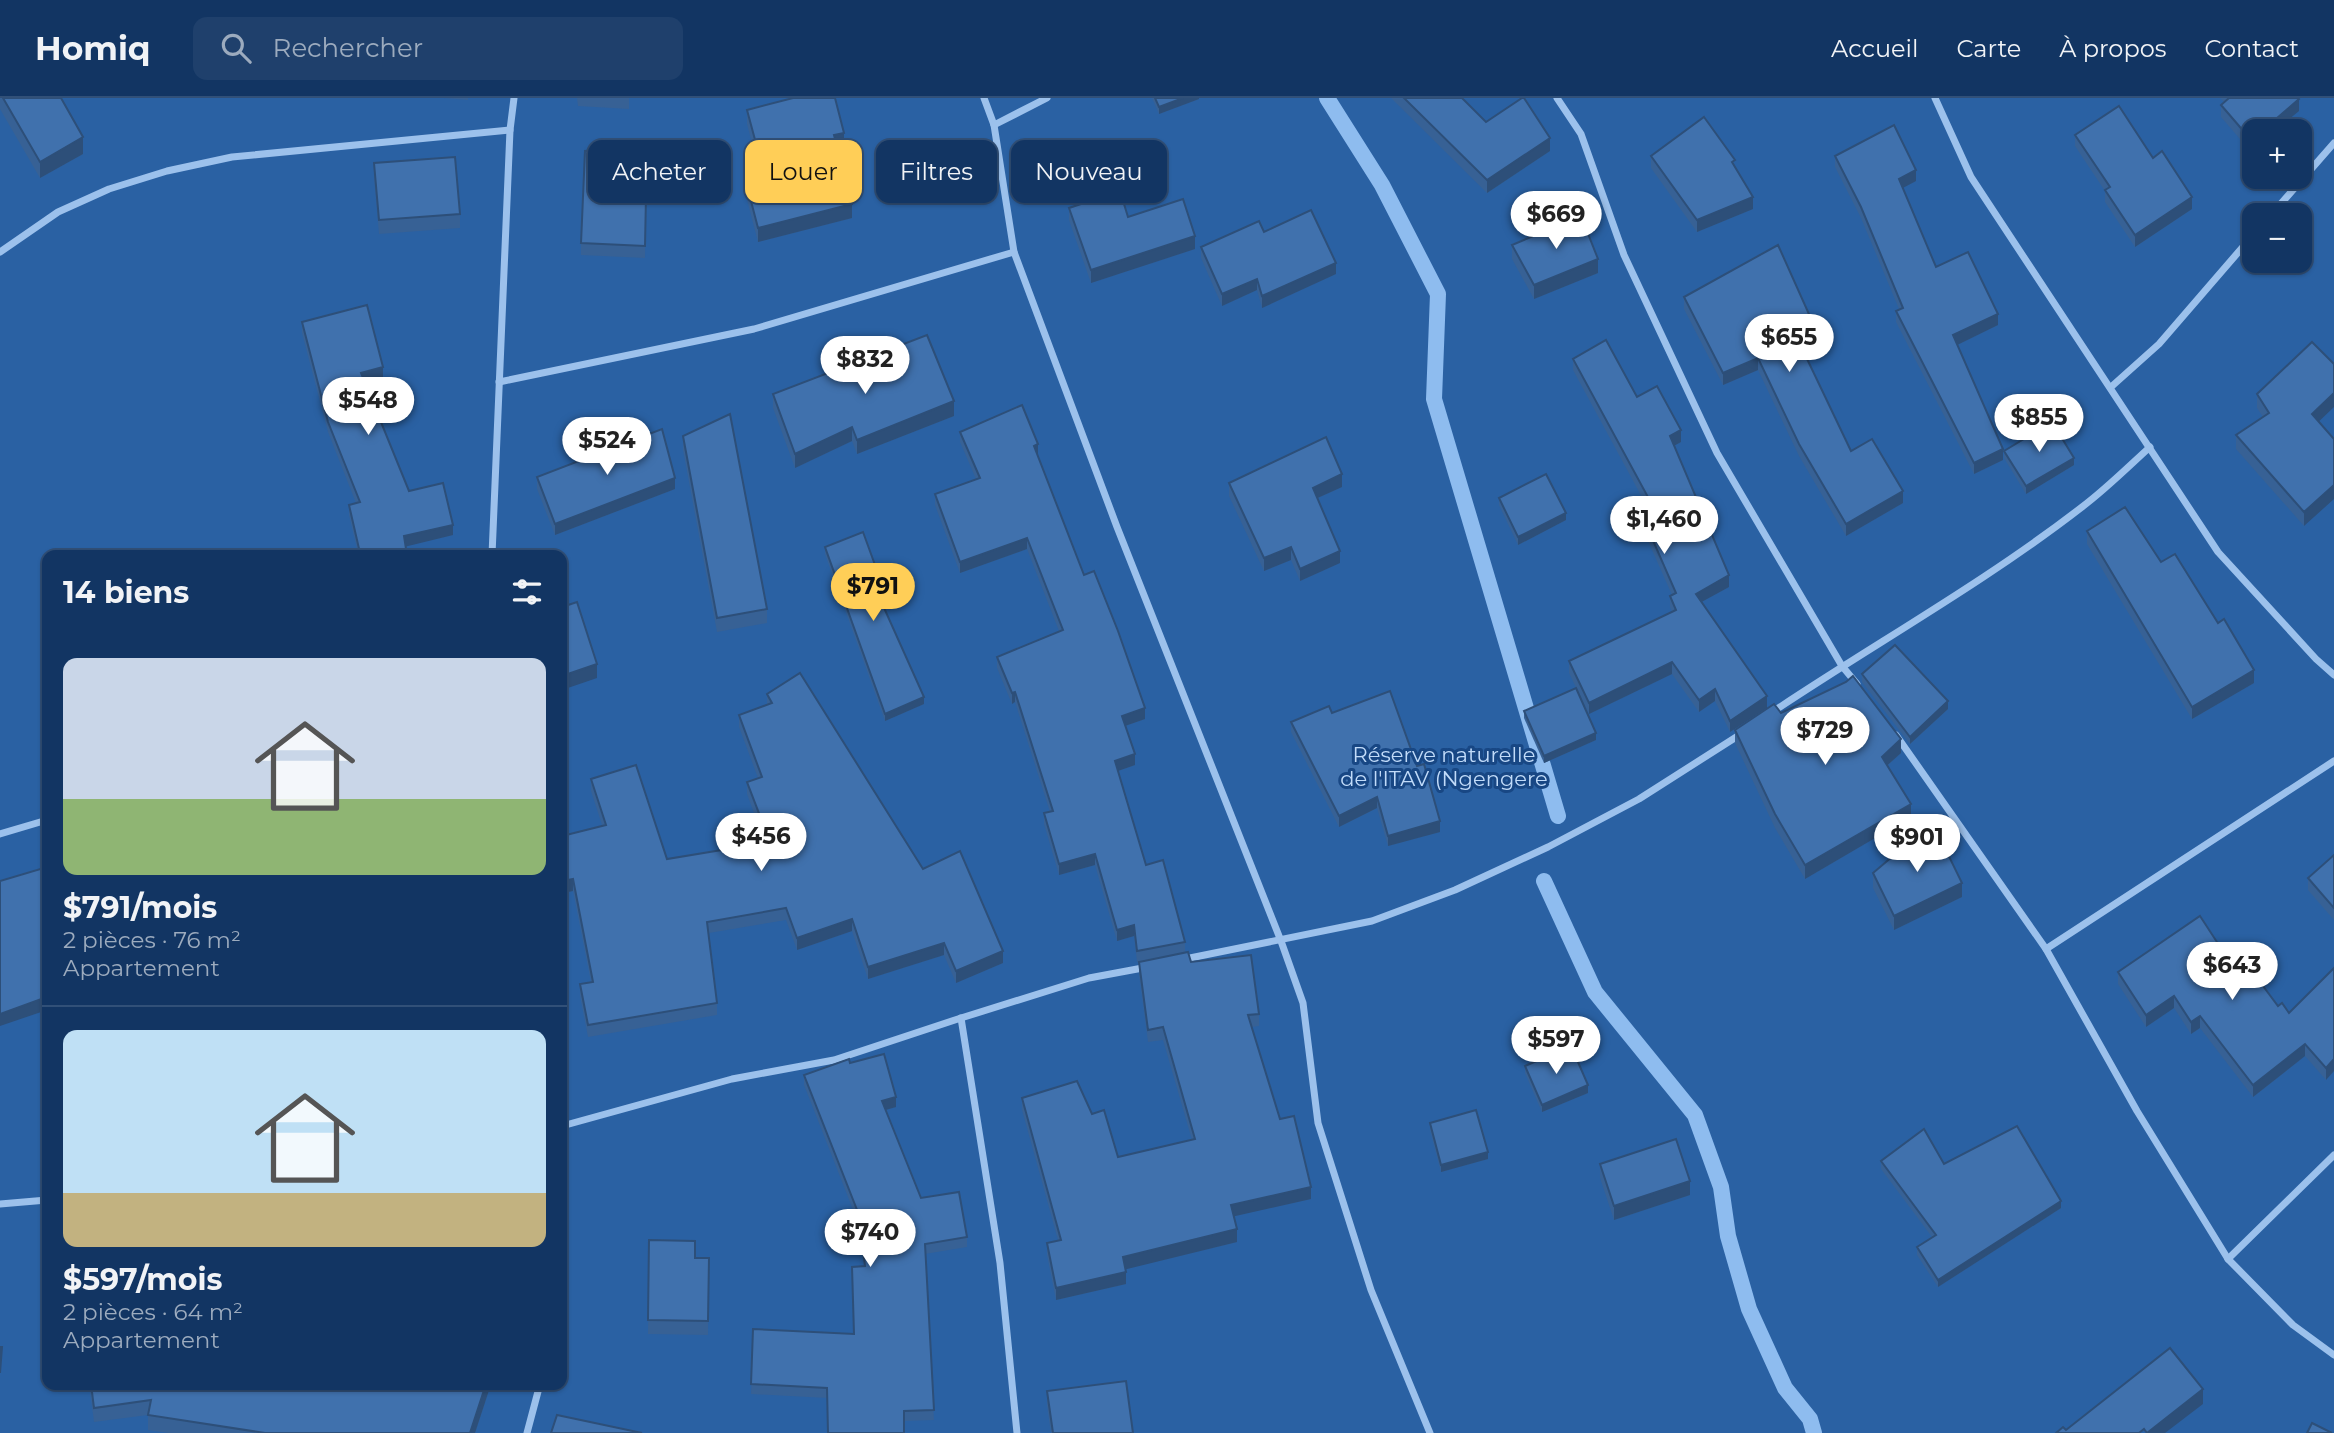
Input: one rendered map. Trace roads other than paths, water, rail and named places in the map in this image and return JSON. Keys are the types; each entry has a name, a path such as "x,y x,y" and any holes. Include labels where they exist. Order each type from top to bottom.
{"street":[{"path":"492,550 510,130 514,98"},
{"path":"984,98 994,125 1014,252 1117,527 1303,1003 1318,1123 1371,1290 1430,1433"},
{"path":"994,125 1047,98"},
{"path":"1557,98 1581,134 1624,254 1717,453 1842,666 1858,687"},
{"path":"1935,98 1971,177 2218,552 2316,659 2334,675"},
{"path":"0,252 58,212 109,189 167,171 232,156 510,130"},
{"path":"2282,203 2334,144"},
{"path":"2111,387 2159,344 2242,248"},
{"path":"499,382 754,330 1014,252"},
{"path":"1769,715 2005,563 2083,506 2150,447"},
{"path":"1171,962 1372,921 1455,890 1548,847 1639,799 1748,730"},
{"path":"1892,730 2046,949 2137,1111 2228,1259 2292,1325 2334,1355"},
{"path":"2046,949 2334,761"},
{"path":"0,834 42,821"},
{"path":"567,1125 732,1079 834,1060 1089,978 1157,965"},
{"path":"961,1017 1000,1263 1017,1433"},
{"path":"2228,1259 2334,1155"},
{"path":"0,1204 42,1200"},
{"path":"527,1433 538,1390"}],"waterway":[{"path":"1327,98 1382,185 1438,294 1434,399 1558,816"},
{"path":"1544,881 1595,992 1695,1115 1721,1187 1728,1236 1749,1309 1785,1388 1810,1419 1814,1433"}],"park label":[{"name":"Réserve naturelle de l'ITAV (Ngengere","path":"1444,767"}]}
